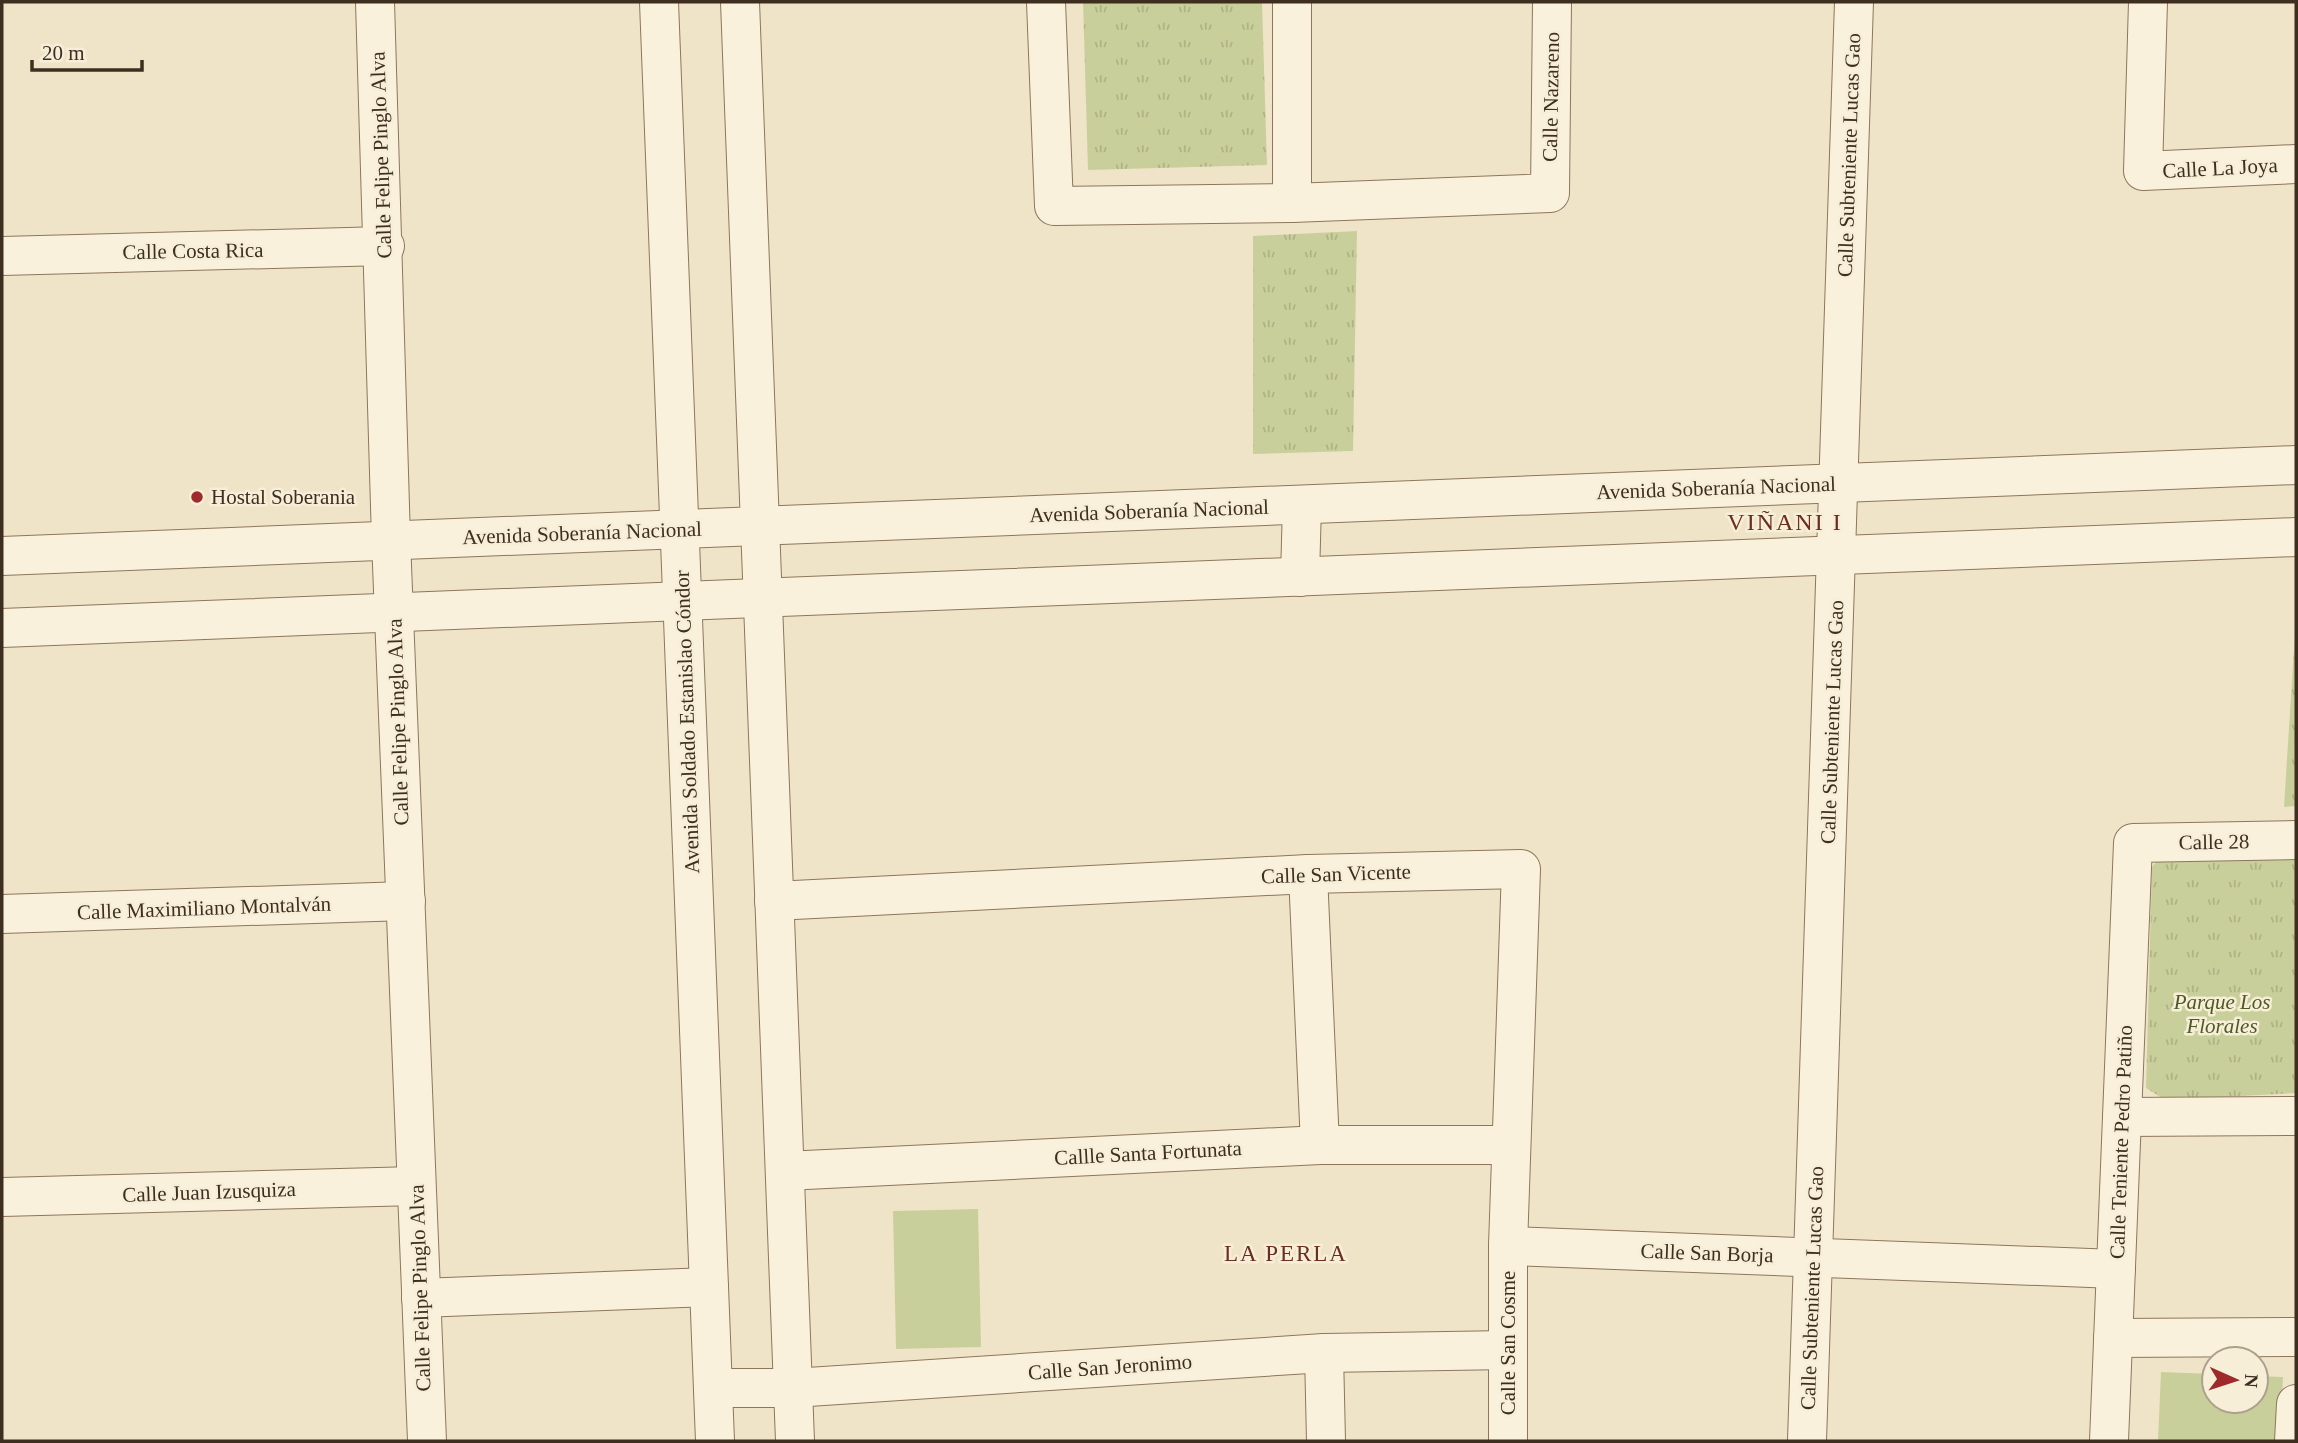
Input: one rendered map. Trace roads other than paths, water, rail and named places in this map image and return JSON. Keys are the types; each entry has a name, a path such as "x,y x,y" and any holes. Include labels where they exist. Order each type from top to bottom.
{"street":[{"name":"Calle Felipe Pinglo Alva","path":"375,2 385,246 391,540 427,1441"},
{"name":"Avenida Soldado Estanislao Cóndor","path":"659,2 715,1441"},
{"path":"740,2 795,1441"},
{"path":"1046,2 1054,206 1292,204 1292,2"},
{"name":"Calle Nazareno","path":"1292,204 1550,193 1552,2"},
{"name":"Calle Subteniente Lucas Gao","path":"1807,1441 1854,2"},
{"name":"Calle La Joya","path":"2148,2 2143,171 2296,164"},
{"name":"Calle Costa Rica","path":"2,256 385,246"},
{"name":"Avenida Soberanía Nacional","path":"2,556 2296,465"},
{"path":"1300,577 1302,505"},
{"path":"2,628 2296,537"},
{"name":"Calle 28","path":"2133,843 2296,840"},
{"name":"Calle Teniente Pedro Patiño","path":"2109,1441 2133,843"},
{"name":"Calle San Vicente","path":"774,901 1308,874 1521,869 1508,1246"},
{"path":"1308,874 1320,1145"},
{"name":"Calle Maximiliano Montalván","path":"2,914 405,901"},
{"path":"2122,1117 2296,1116"},
{"name":"Callle Santa Fortunata","path":"785,1171 1320,1145 1511,1145"},
{"name":"Calle Juan Izusquiza","path":"2,1197 416,1186"},
{"name":"Calle San Borja","path":"1508,1246 2116,1269"},
{"name":"Calle San Cosme","path":"1508,1246 1508,1441"},
{"path":"421,1298 709,1287"},
{"path":"2113,1338 2296,1336"},
{"name":"Calle San Jeronimo","path":"713,1388 793,1388 1324,1353 1508,1350"},
{"path":"1324,1353 1326,1441"},
{"path":"2294,1441 2296,1404"}],"place":[{"name":"Hostal Soberania","path":"197,497"}],"district":[{"name":"VIÑANI I","path":"1785,522"},
{"name":"LA PERLA","path":"1286,1253"}],"park label":[{"name":"Parque Los Florales","path":"2222,1014"}]}
